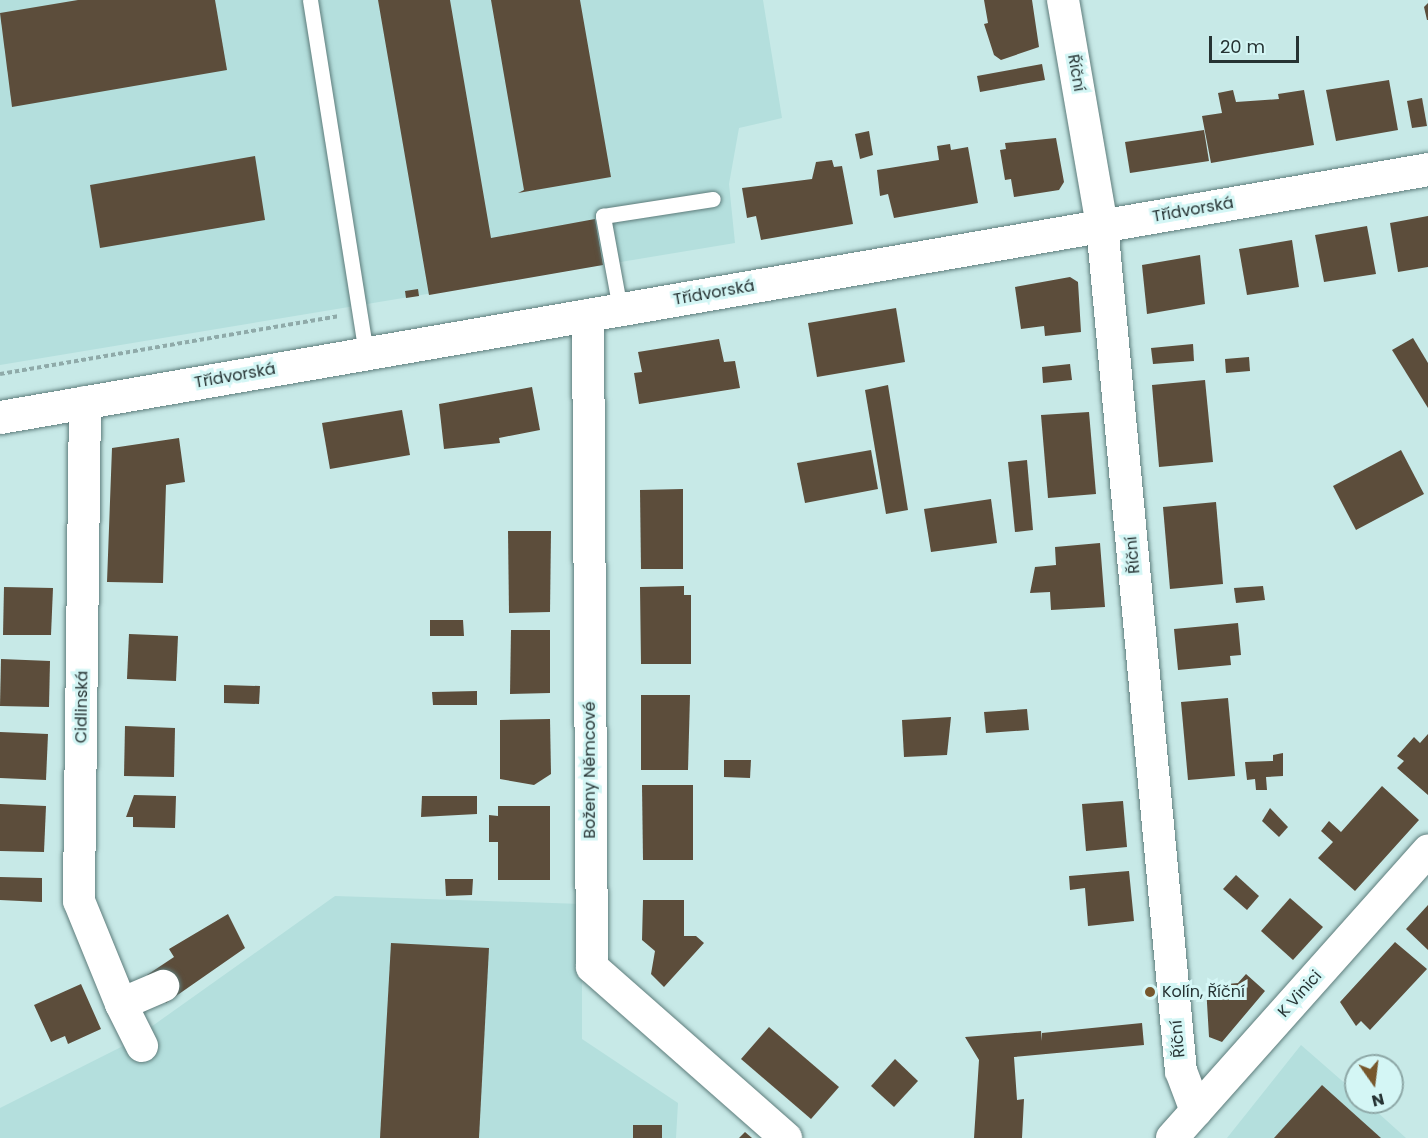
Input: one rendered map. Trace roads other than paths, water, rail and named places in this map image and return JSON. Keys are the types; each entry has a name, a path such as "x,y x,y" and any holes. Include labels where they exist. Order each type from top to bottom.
{"main road":[{"name":"Třídvorská","path":"0,417 1428,169"}],"street":[{"name":"Říční","path":"1063,0 1102,225 1180,1071 1196,1111"},
{"name":"Boženy Němcové","path":"588,315 592,967 786,1138"},
{"name":"Cidlinská","path":"85,402 79,901 121,1004 142,1046"},
{"name":"K Vinici","path":"1172,1138 1428,851"},
{"path":"121,1004 163,986"}],"lane":[{"path":"310,0 366,354"},
{"path":"620,309 603,216 713,200"}],"place":[{"name":"Kolín, Říční","path":"1150,992"}]}
